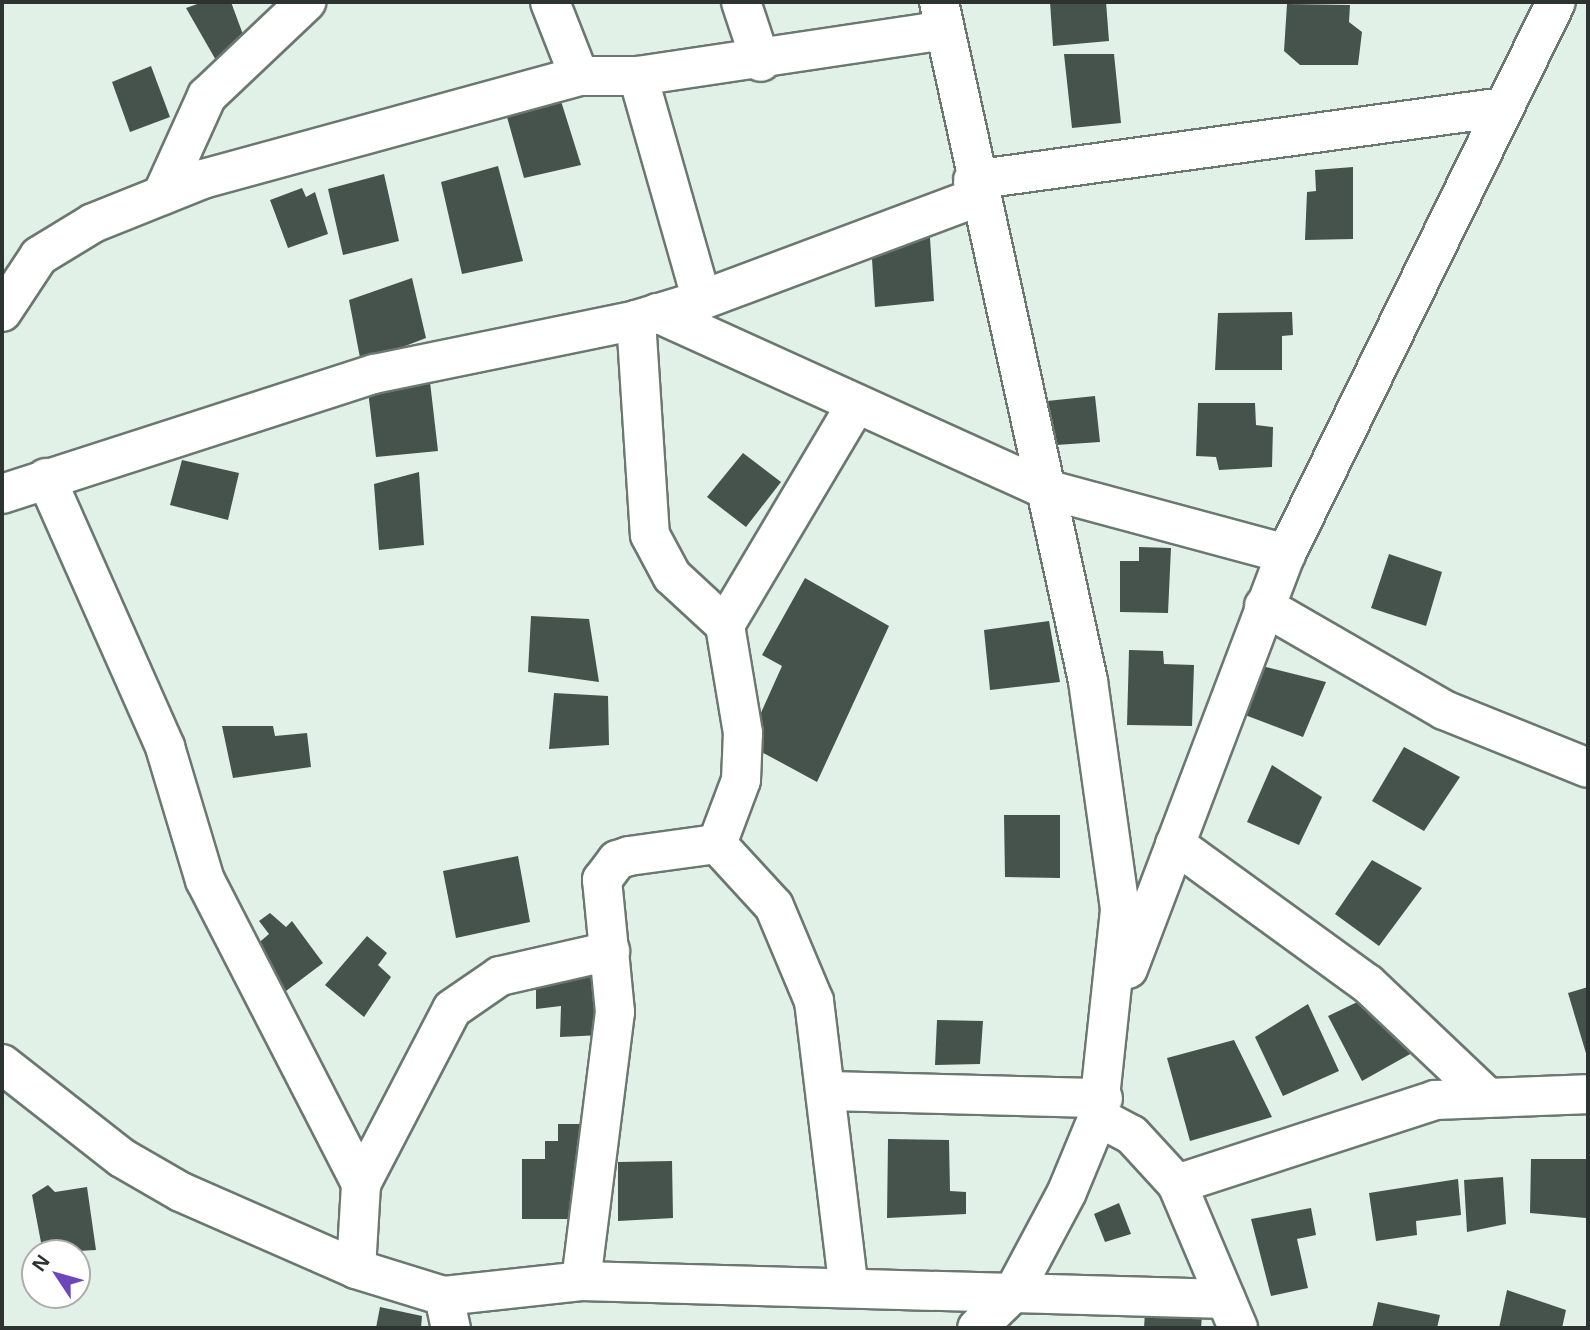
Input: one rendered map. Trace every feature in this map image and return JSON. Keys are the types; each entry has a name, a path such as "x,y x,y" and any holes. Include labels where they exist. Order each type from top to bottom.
{"street":[{"path":"162,195 207,96 306,2"},
{"path":"550,2 579,76"},
{"path":"741,2 761,62"},
{"path":"1112,1010 1286,554 1556,2"},
{"path":"2,312 39,256 93,223 162,195 579,76 638,76 761,62 941,16 975,188 1109,799 1121,910 1101,1107 1068,1192 1013,1293 978,1328"},
{"path":"638,76 702,300"},
{"path":"2,494 374,374 647,317 702,300 975,188 1504,107"},
{"path":"647,317 1042,488 1286,554"},
{"path":"647,317 650,534 672,576 725,625 743,733 741,780 717,844"},
{"path":"725,625 855,406"},
{"path":"46,478 165,747 205,880 361,1184"},
{"path":"1264,606 1444,710 1588,768"},
{"path":"580,1281 611,1079 610,951 602,880 617,860 717,844"},
{"path":"717,844 775,906 798,951 814,1001 829,1091 848,1284"},
{"path":"1175,844 1368,984 1488,1097"},
{"path":"356,1269 361,1184 452,1009 500,976 610,951"},
{"path":"2,1064 121,1158 181,1192 356,1269 453,1318 580,1281 848,1284 1013,1293 1232,1313 1177,1184 1132,1135 1101,1107 829,1091"},
{"path":"1177,1184 1386,1112 1488,1097 1588,1094"}],"building":[{"path":"203,2 231,2 248,48 217,62 186,8"},
{"path":"1050,2 1106,2 1109,41 1053,46"},
{"path":"1287,4 1350,5 1349,22 1362,32 1358,65 1300,65 1284,51"},
{"path":"1064,54 1114,54 1121,123 1072,128"},
{"path":"151,66 170,117 130,132 112,82"},
{"path":"561,101 581,165 524,178 507,117"},
{"path":"498,166 523,261 462,274 441,182"},
{"path":"1353,167 1353,239 1305,240 1307,192 1316,191 1315,170"},
{"path":"384,174 399,241 343,255 328,189"},
{"path":"302,188 306,197 315,192 328,234 288,248 270,200"},
{"path":"929,222 934,301 875,307 871,243"},
{"path":"412,278 426,338 361,363 349,300"},
{"path":"1292,312 1293,335 1282,336 1282,370 1215,370 1218,313"},
{"path":"430,382 438,451 376,457 368,391"},
{"path":"1095,396 1100,442 1056,445 1047,401"},
{"path":"1198,403 1255,403 1256,425 1273,427 1272,467 1219,470 1216,457 1196,456"},
{"path":"743,453 781,482 746,527 707,497"},
{"path":"182,460 239,473 228,520 170,505"},
{"path":"419,472 424,545 379,550 374,484"},
{"path":"1139,547 1171,548 1168,613 1120,612 1120,561 1139,561"},
{"path":"1389,554 1442,572 1426,626 1371,608"},
{"path":"805,578 889,626 817,782 747,744 782,666 762,655"},
{"path":"531,616 589,619 599,682 528,672"},
{"path":"1049,621 1060,682 990,690 984,630"},
{"path":"1129,650 1163,651 1164,664 1194,665 1192,726 1127,725"},
{"path":"1262,666 1326,682 1303,737 1245,715"},
{"path":"554,693 608,696 609,745 549,749"},
{"path":"222,726 273,726 275,736 307,733 311,767 233,778"},
{"path":"1404,747 1460,777 1424,831 1372,801"},
{"path":"1272,765 1322,797 1299,845 1247,822"},
{"path":"1004,815 1060,815 1060,878 1005,877"},
{"path":"518,856 530,922 456,938 443,871"},
{"path":"1372,860 1422,888 1379,946 1335,914"},
{"path":"270,913 286,927 292,921 323,963 286,991 255,946 269,934 259,921"},
{"path":"367,936 387,953 378,965 391,977 364,1017 325,985"},
{"path":"604,962 602,1035 560,1037 561,1006 536,1009 536,971"},
{"path":"1588,987 1588,1060 1568,993"},
{"path":"1372,995 1412,1053 1362,1081 1328,1016"},
{"path":"1308,1004 1339,1071 1283,1096 1255,1037"},
{"path":"937,1020 983,1021 980,1064 935,1065"},
{"path":"1234,1040 1272,1117 1190,1141 1167,1058"},
{"path":"558,1124 581,1124 580,1219 522,1219 522,1159 545,1159 545,1141 558,1141"},
{"path":"888,1139 949,1140 950,1191 966,1192 966,1214 887,1218"},
{"path":"1531,1159 1588,1159 1586,1218 1530,1213"},
{"path":"672,1161 673,1218 618,1221 618,1162"},
{"path":"1503,1177 1506,1224 1467,1232 1464,1180"},
{"path":"1458,1179 1461,1215 1416,1221 1417,1235 1376,1241 1369,1193"},
{"path":"48,1185 55,1192 87,1187 96,1250 91,1250 91,1239 40,1239 32,1195"},
{"path":"1119,1203 1131,1234 1105,1242 1094,1214"},
{"path":"1311,1208 1316,1235 1297,1239 1308,1288 1271,1296 1251,1219"},
{"path":"1507,1290 1566,1310 1562,1328 1499,1328"},
{"path":"1378,1302 1440,1315 1437,1328 1372,1328"},
{"path":"380,1307 422,1316 421,1328 376,1328"},
{"path":"1145,1311 1202,1316 1201,1328 1144,1328"}]}
